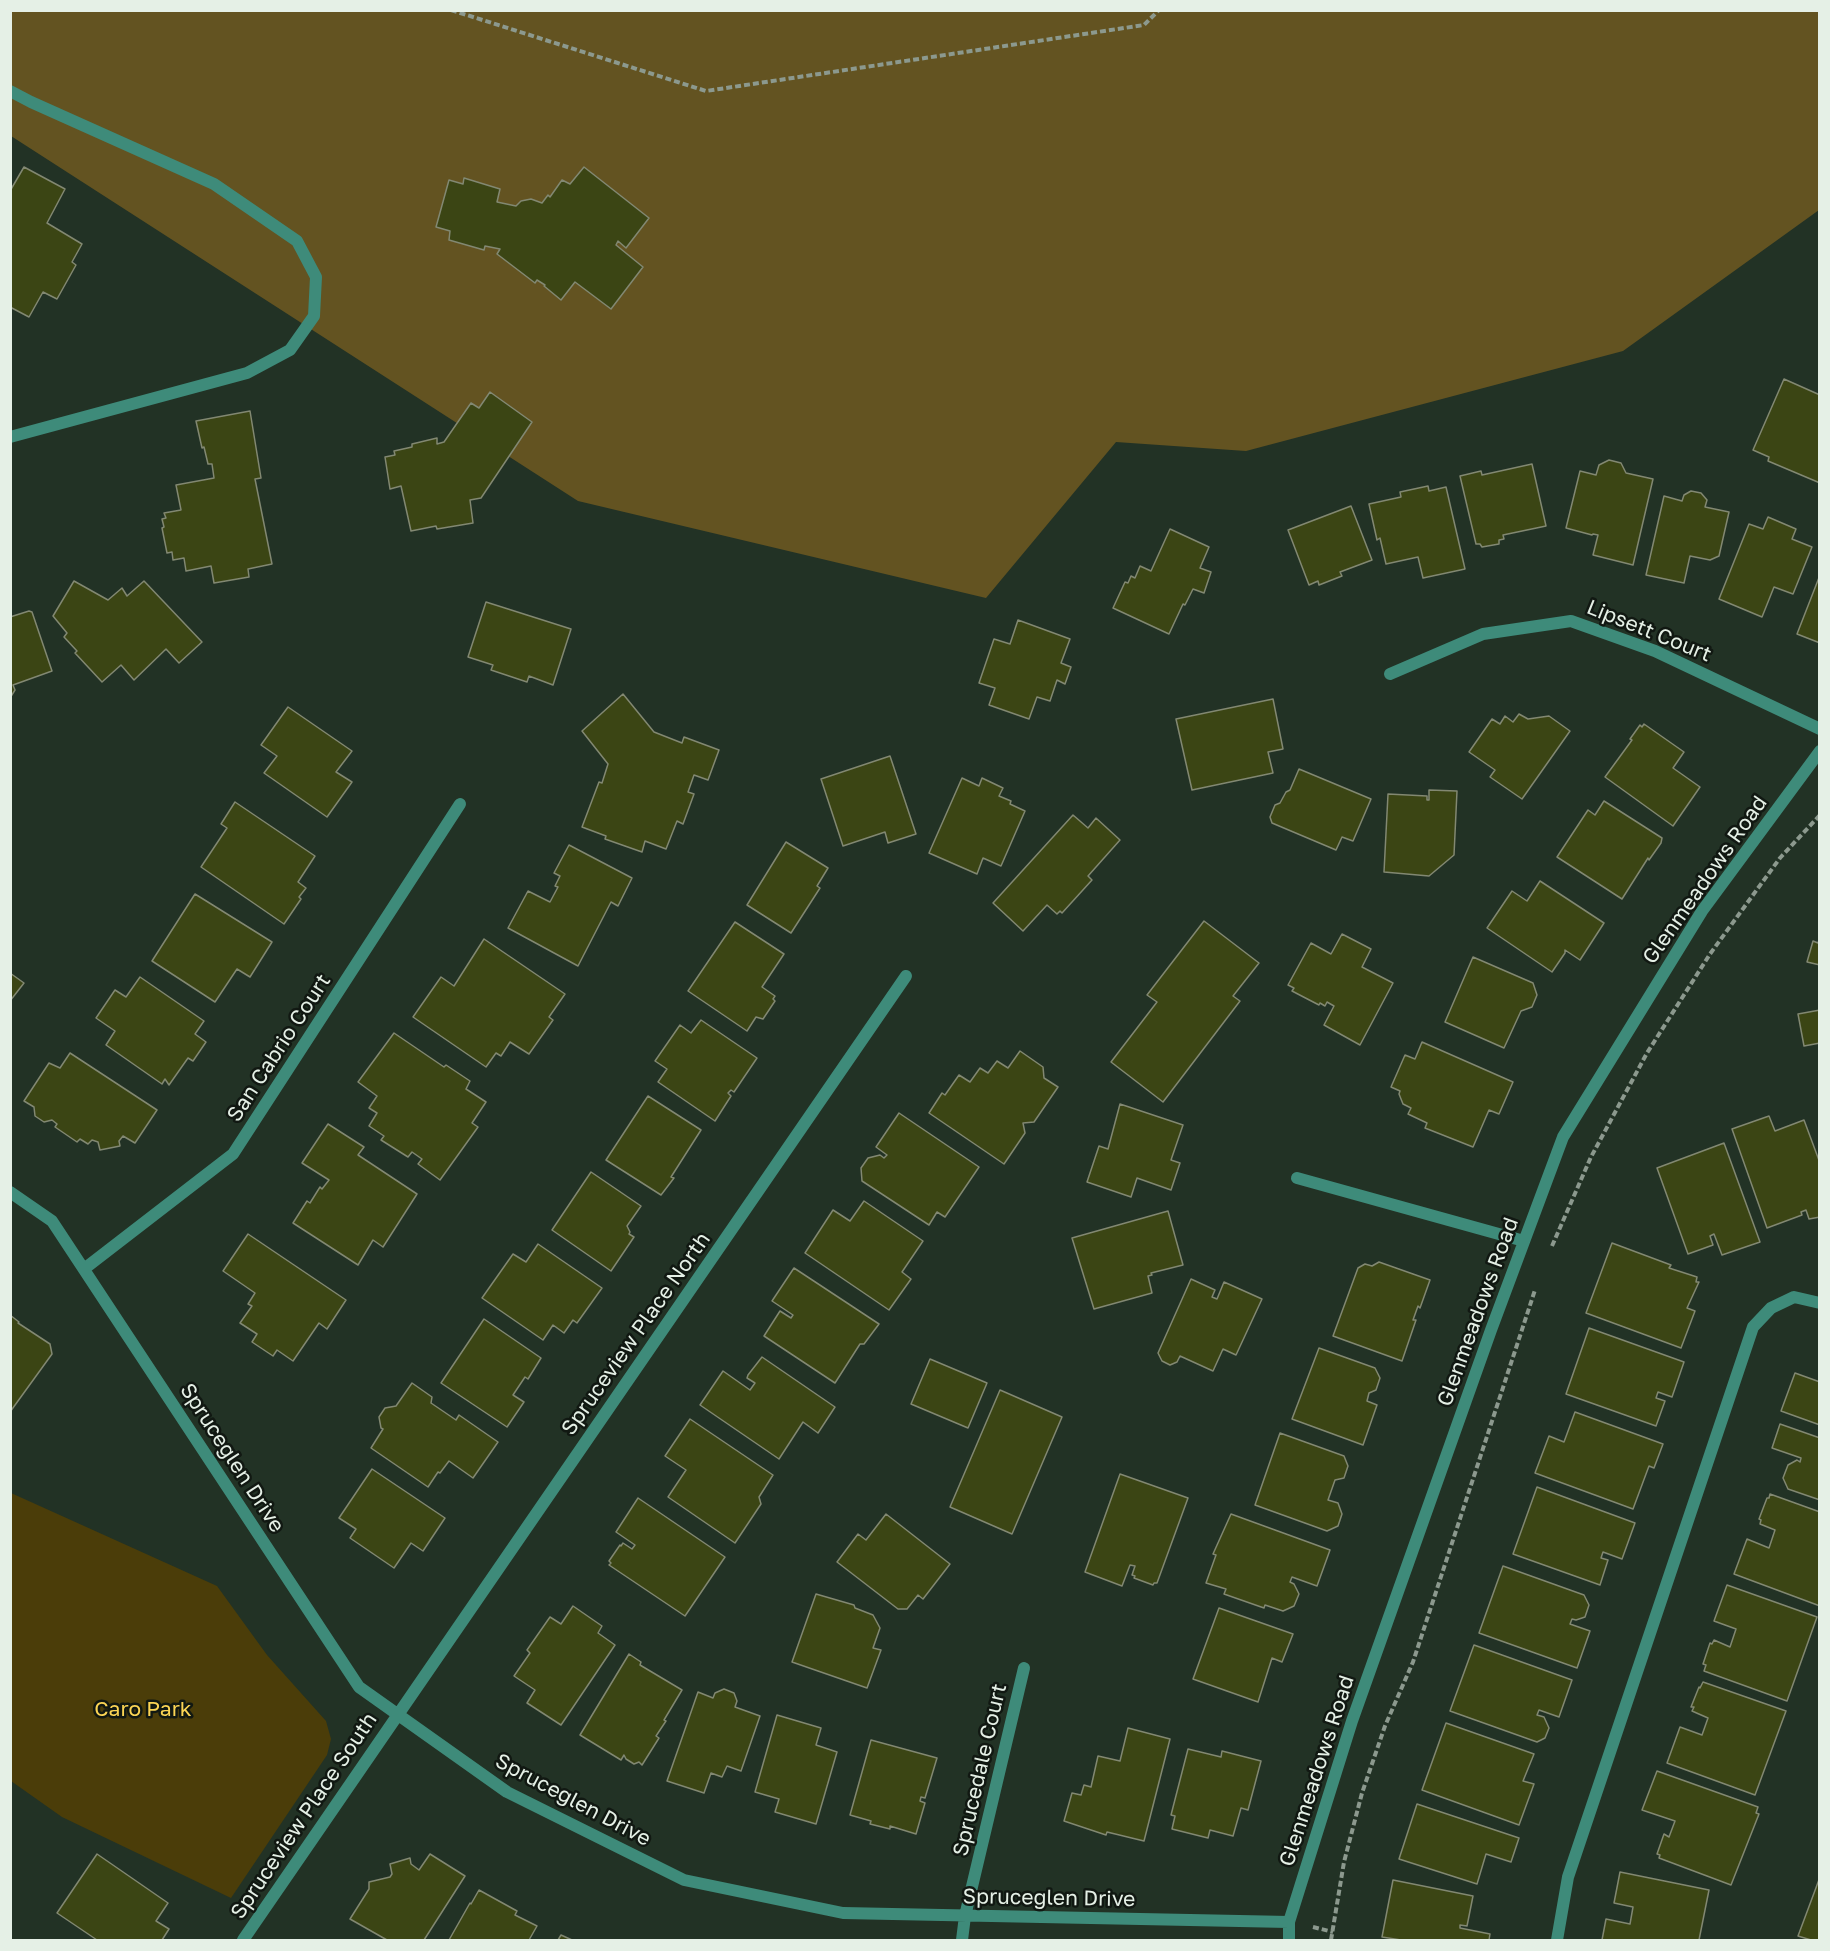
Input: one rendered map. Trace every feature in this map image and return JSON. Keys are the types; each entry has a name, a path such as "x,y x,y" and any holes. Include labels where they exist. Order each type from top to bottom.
{"street":[{"path":"10,91 214,184 297,242 316,277 314,316 290,350 247,373 10,437"},
{"name":"Lipsett Court","path":"1390,674 1483,634 1571,621 1655,651 1820,729"},
{"name":"Glenmeadows Road","path":"1289,1941 1289,1922 1352,1721 1563,1137 1702,911 1820,751"},
{"name":"San Cabrio Court","path":"84,1269 233,1154 460,804"},
{"name":"Spruceview Place North","path":"397,1714 906,976"},
{"path":"1297,1178 1524,1241"},
{"name":"Spruceglen Drive","path":"10,1192 52,1221 359,1687 507,1792 684,1880 843,1913 1289,1922"},
{"path":"1557,1941 1568,1877 1753,1327 1771,1308 1794,1297 1820,1303"},
{"name":"Sprucedale Court","path":"962,1941 965,1916 1024,1668"},
{"name":"Spruceview Place South","path":"243,1941 397,1714"}],"path":[{"path":"451,10 706,92 1144,25 1159,10"},
{"path":"1550,1251 1592,1157 1647,1053 1710,954 1780,858 1820,815"},
{"path":"1331,1941 1344,1862 1362,1793 1385,1726 1413,1662 1536,1288"}],"green space":[{"name":"Caro Park","path":"11,1493 217,1586 267,1655 326,1721 331,1739 327,1755 231,1898 62,1817 11,1781"}],"shaded area":[{"path":"10,11 1819,11 1819,210 1623,351 1246,451 1116,442 986,598 578,501 11,136"}],"building":[{"path":"24,167 65,189 47,223 82,244 72,262 76,265 57,299 43,292 29,317 10,307 10,191"},
{"path":"584,167 649,218 626,248 618,241 616,245 643,267 611,309 575,282 561,300 545,285 537,280 535,283 497,254 500,249 485,246 484,250 449,240 450,231 436,227 449,180 463,184 464,178 500,189 497,202 516,206 521,201 531,199 542,203 548,195 550,197 562,180 570,184"},
{"path":"1784,379 1820,395 1820,483 1768,461 1769,457 1753,450"},
{"path":"490,392 532,422 481,498 470,500 473,523 411,531 401,486 390,489 385,457 395,455 394,451 412,447 412,444 437,438 437,444 444,442 471,403 479,408"},
{"path":"250,411 261,478 255,479 272,564 248,569 249,577 214,583 211,566 186,571 184,558 173,560 172,552 167,553 162,519 166,518 164,513 181,510 176,485 214,478 212,464 208,464 204,447 202,448 196,421"},
{"path":"1609,460 1621,463 1626,473 1653,479 1633,565 1593,555 1598,535 1566,528 1580,471 1596,475 1599,465"},
{"path":"1532,464 1546,526 1503,535 1504,539 1499,540 1499,544 1482,547 1476,544 1460,476 1481,471 1482,475"},
{"path":"1428,486 1429,491 1446,487 1465,569 1423,578 1418,557 1386,564 1380,538 1377,540 1369,504 1401,497 1400,492"},
{"path":"1691,491 1701,493 1707,500 1705,507 1729,512 1719,556 1710,560 1690,556 1684,583 1646,575 1664,496 1682,501 1684,495"},
{"path":"1351,506 1372,560 1340,572 1342,576 1319,585 1318,581 1309,585 1288,530"},
{"path":"1768,517 1796,529 1792,539 1812,547 1793,594 1774,587 1762,617 1719,599 1749,524 1763,529"},
{"path":"1170,529 1209,547 1200,568 1211,572 1204,593 1193,589 1169,634 1113,608 1125,582 1128,583 1131,576 1135,578 1140,566 1151,571"},
{"path":"1820,575 1820,643 1797,634"},
{"path":"74,581 108,600 122,588 127,596 144,581 202,642 179,663 166,649 134,680 121,665 102,682 75,653 77,651 64,637 67,633 53,616"},
{"path":"486,602 571,629 553,685 529,676 527,682 491,670 493,665 468,657"},
{"path":"32,612 52,671 13,685 15,690 10,698 10,617"},
{"path":"1018,620 1070,639 1061,663 1071,667 1065,684 1057,680 1050,701 1037,697 1029,719 989,705 995,688 979,683 994,639 1010,644"},
{"path":"623,694 654,732 682,743 684,737 719,750 708,780 694,775 688,792 694,794 683,824 677,821 666,849 645,841 642,852 605,839 606,836 582,827 608,764 582,731"},
{"path":"1273,699 1283,749 1268,752 1273,773 1192,790 1176,719"},
{"path":"288,707 352,751 336,772 352,782 327,817 264,773 277,756 261,745"},
{"path":"1519,714 1528,719 1549,716 1570,731 1522,799 1490,777 1495,770 1469,752 1492,719 1500,724 1505,716 1513,722"},
{"path":"1644,724 1684,752 1673,768 1700,787 1673,826 1605,777 1640,725 1642,727"},
{"path":"890,756 916,834 888,843 885,832 843,846 821,779"},
{"path":"1299,769 1371,799 1353,841 1342,837 1336,850 1272,823 1270,817 1275,805 1280,803 1286,792 1290,790"},
{"path":"962,778 979,786 982,778 1003,788 999,796 1025,811 1001,866 983,858 977,874 929,853"},
{"path":"1429,790 1457,791 1454,855 1429,876 1384,872 1388,794 1427,796 1429,800"},
{"path":"1604,801 1662,838 1661,843 1649,860 1648,858 1622,899 1557,857 1588,810 1595,815"},
{"path":"235,802 315,856 298,882 306,888 299,897 301,899 284,924 201,867 227,828 221,824"},
{"path":"1073,815 1088,828 1096,818 1120,840 1088,876 1092,880 1062,913 1060,911 1057,914 1047,905 1023,931 993,903"},
{"path":"786,842 828,868 817,886 820,888 791,933 747,905"},
{"path":"569,845 632,878 618,906 611,902 578,966 508,928 528,891 550,902 558,887 555,886 560,876 554,873"},
{"path":"1540,881 1604,923 1580,960 1565,950 1552,972 1487,928 1512,891 1527,901"},
{"path":"195,894 272,942 250,977 237,969 215,1002 152,961"},
{"path":"1204,921 1259,963 1233,996 1240,1001 1163,1102 1111,1062 1157,1002 1147,995"},
{"path":"735,922 784,954 762,987 775,996 773,999 775,1001 763,1019 756,1017 747,1031 688,991"},
{"path":"1342,934 1371,949 1362,967 1393,983 1360,1045 1324,1025 1334,1006 1327,1002 1325,1006 1320,1003 1319,1005 1292,991 1294,988 1288,985 1311,943 1331,954"},
{"path":"1820,937 1820,965 1807,962 1813,941 1818,943"},
{"path":"484,939 565,994 549,1017 553,1020 529,1054 510,1042 501,1056 496,1053 486,1067 413,1017 441,977 454,986"},
{"path":"1473,957 1533,983 1537,995 1532,1007 1521,1011 1504,1048 1445,1022"},
{"path":"10,973 24,983 10,1001"},
{"path":"140,977 204,1021 195,1034 206,1042 193,1061 188,1058 169,1085 165,1079 162,1084 106,1045 115,1031 96,1018 115,990 126,997"},
{"path":"1820,1010 1820,1043 1804,1046 1798,1014"},
{"path":"701,1020 757,1058 734,1092 731,1090 728,1093 731,1096 715,1121 658,1082 667,1069 655,1061 680,1025 691,1033"},
{"path":"394,1033 444,1067 446,1065 470,1081 466,1089 486,1102 472,1123 478,1127 440,1180 418,1164 422,1159 412,1152 408,1157 381,1140 384,1136 369,1126 377,1113 369,1108 377,1096 358,1082"},
{"path":"1422,1042 1513,1082 1499,1114 1489,1110 1473,1147 1425,1128 1427,1123 1408,1114 1411,1108 1403,1104 1400,1091 1391,1087 1405,1055 1415,1059"},
{"path":"1020,1051 1043,1067 1044,1078 1058,1087 1034,1122 1023,1123 1025,1133 1004,1164 929,1113 942,1093 945,1095 959,1075 970,1082 980,1068 988,1073 997,1061 1008,1068"},
{"path":"70,1053 157,1110 135,1143 123,1136 119,1141 120,1146 100,1150 98,1142 92,1140 88,1144 80,1139 77,1142 55,1127 57,1124 52,1120 44,1122 35,1116 34,1107 24,1101 49,1063 60,1068"},
{"path":"648,1096 701,1130 671,1177 674,1178 661,1195 606,1160"},
{"path":"1120,1104 1183,1125 1171,1160 1180,1163 1171,1190 1137,1178 1131,1197 1087,1182 1099,1146 1108,1149"},
{"path":"899,1113 979,1167 945,1217 937,1212 929,1225 862,1181 861,1168 868,1158 880,1155 884,1158 887,1155 876,1147"},
{"path":"1769,1116 1775,1131 1804,1120 1820,1163 1820,1217 1809,1219 1806,1210 1801,1212 1802,1215 1767,1228 1732,1129"},
{"path":"328,1124 364,1147 358,1155 417,1194 383,1247 373,1240 358,1265 293,1223 307,1201 310,1203 320,1187 322,1189 329,1180 302,1163"},
{"path":"1724,1143 1760,1242 1722,1255 1714,1234 1710,1236 1713,1245 1688,1254 1657,1168"},
{"path":"591,1172 641,1206 627,1226 629,1234 634,1237 611,1271 552,1230"},
{"path":"864,1201 923,1241 902,1272 911,1279 889,1310 805,1253 833,1210 850,1221"},
{"path":"1168,1211 1183,1265 1151,1273 1152,1275 1148,1276 1152,1293 1094,1309 1072,1238"},
{"path":"248,1234 346,1300 327,1329 319,1323 293,1361 277,1350 273,1356 252,1342 257,1334 240,1323 252,1306 248,1304 255,1293 223,1271"},
{"path":"1612,1243 1671,1265 1669,1268 1697,1277 1696,1282 1699,1282 1687,1308 1695,1311 1681,1348 1586,1313"},
{"path":"538,1244 602,1288 577,1323 573,1320 564,1333 553,1325 543,1340 482,1298 513,1254 526,1262"},
{"path":"1379,1262 1430,1280 1413,1320 1416,1320 1402,1361 1333,1336 1358,1268 1365,1264 1372,1266"},
{"path":"794,1268 879,1324 864,1344 860,1344 835,1383 764,1336 780,1311 791,1318 793,1315 772,1301"},
{"path":"1191,1279 1215,1290 1212,1297 1217,1299 1224,1282 1262,1299 1236,1355 1223,1349 1213,1371 1180,1356 1177,1362 1170,1365 1162,1361 1158,1353"},
{"path":"10,1315 50,1344 52,1354 10,1412"},
{"path":"484,1319 541,1358 528,1379 525,1377 513,1395 524,1402 507,1427 441,1383"},
{"path":"1589,1328 1684,1362 1672,1397 1658,1392 1656,1398 1665,1401 1656,1426 1566,1394"},
{"path":"1319,1348 1375,1368 1380,1378 1376,1390 1369,1393 1367,1401 1377,1405 1363,1445 1292,1419"},
{"path":"762,1357 835,1407 818,1433 803,1422 779,1459 700,1405 723,1371 750,1390 755,1383 747,1378 748,1375"},
{"path":"930,1359 987,1383 968,1428 911,1404"},
{"path":"1795,1373 1820,1382 1820,1425 1781,1411"},
{"path":"412,1383 432,1397 431,1403 456,1420 459,1415 498,1442 473,1478 449,1461 428,1487 371,1448 383,1429 379,1417 385,1408 396,1406"},
{"path":"1000,1390 1062,1417 1012,1534 950,1507"},
{"path":"1575,1412 1663,1444 1654,1468 1649,1466 1633,1509 1535,1473 1549,1436 1564,1442"},
{"path":"690,1419 773,1475 759,1497 761,1504 735,1543 668,1497 686,1470 665,1456"},
{"path":"1780,1424 1820,1438 1820,1500 1788,1489 1783,1478 1788,1465 1797,1460 1800,1462 1801,1458 1772,1448"},
{"path":"1280,1433 1344,1456 1348,1466 1344,1478 1335,1480 1328,1500 1338,1503 1342,1514 1338,1526 1327,1531 1255,1505"},
{"path":"372,1469 445,1518 423,1551 411,1543 394,1568 350,1538 356,1529 339,1518"},
{"path":"1120,1474 1188,1498 1157,1583 1153,1585 1134,1578 1135,1576 1132,1575 1135,1566 1130,1565 1122,1586 1085,1572"},
{"path":"1537,1487 1635,1523 1622,1559 1603,1552 1601,1558 1608,1560 1600,1585 1513,1554"},
{"path":"1770,1494 1820,1512 1820,1606 1734,1574 1747,1539 1769,1548 1775,1530 1760,1524 1759,1519"},
{"path":"638,1498 725,1557 685,1616 609,1565 611,1563 609,1561 620,1545 623,1543 632,1549 635,1545 616,1532"},
{"path":"886,1514 950,1564 923,1599 918,1595 907,1609 898,1609 837,1562 858,1534 866,1540"},
{"path":"1231,1514 1330,1550 1317,1586 1292,1577 1290,1582 1294,1584 1299,1594 1294,1606 1283,1611 1265,1605 1264,1608 1224,1594 1226,1589 1206,1583 1216,1555 1213,1554"},
{"path":"1503,1566 1584,1595 1589,1605 1585,1617 1572,1619 1570,1624 1590,1631 1577,1668 1479,1633"},
{"path":"1727,1585 1817,1617 1787,1701 1704,1671 1706,1665 1703,1664 1710,1643 1712,1644 1714,1640 1730,1647 1736,1629 1714,1621"},
{"path":"816,1594 854,1605 855,1608 873,1615 880,1628 873,1648 881,1650 867,1688 792,1662"},
{"path":"573,1606 602,1626 598,1633 615,1645 561,1725 527,1703 535,1690 514,1676 530,1653 527,1650 550,1617 561,1624"},
{"path":"1219,1608 1293,1634 1282,1662 1272,1658 1258,1702 1193,1679"},
{"path":"1474,1645 1572,1680 1559,1717 1539,1710 1537,1715 1544,1717 1549,1728 1545,1738 1537,1742 1450,1711"},
{"path":"629,1654 641,1662 640,1665 682,1690 656,1736 659,1738 642,1765 639,1762 634,1764 624,1755 621,1760 580,1735"},
{"path":"1703,1682 1786,1711 1755,1795 1667,1763 1680,1727 1702,1735 1708,1718 1692,1711 1694,1707 1691,1707"},
{"path":"724,1689 734,1693 737,1701 735,1707 760,1716 741,1771 727,1766 722,1777 711,1773 704,1793 667,1781 698,1692 713,1698 715,1693"},
{"path":"777,1715 821,1728 816,1745 837,1752 816,1824 775,1812 779,1799 755,1792"},
{"path":"1446,1723 1534,1754 1523,1781 1534,1784 1519,1825 1422,1790"},
{"path":"1128,1728 1170,1739 1144,1841 1107,1832 1106,1835 1064,1821 1072,1793 1081,1795 1084,1785 1091,1787 1098,1756 1120,1761"},
{"path":"871,1740 937,1758 925,1798 921,1797 920,1801 925,1803 916,1834 890,1826 890,1829 870,1824 871,1821 850,1815"},
{"path":"1188,1749 1221,1757 1222,1751 1261,1761 1248,1810 1241,1808 1233,1836 1210,1830 1208,1838 1172,1829 1175,1816 1171,1815"},
{"path":"1657,1771 1758,1807 1756,1813 1759,1814 1731,1885 1659,1858 1660,1855 1657,1854 1664,1834 1669,1837 1675,1821 1642,1810"},
{"path":"1417,1804 1519,1838 1511,1862 1486,1854 1477,1884 1399,1859"},
{"path":"97,1854 168,1903 156,1921 169,1929 162,1940 97,1940 57,1913"},
{"path":"430,1854 465,1876 424,1940 387,1940 350,1919 369,1889 369,1882 390,1877 392,1874 390,1864 410,1858 411,1864 419,1870"},
{"path":"1620,1872 1709,1890 1699,1940 1602,1940 1606,1919 1630,1924 1633,1907 1614,1903"},
{"path":"1820,1877 1820,1940 1811,1940 1798,1936"},
{"path":"1393,1880 1473,1896 1467,1926 1460,1925 1460,1928 1490,1934 1489,1940 1401,1940 1382,1937"},
{"path":"479,1890 517,1911 515,1915 537,1926 529,1940 449,1940"},
{"path":"561,1935 572,1940 558,1940"}]}
